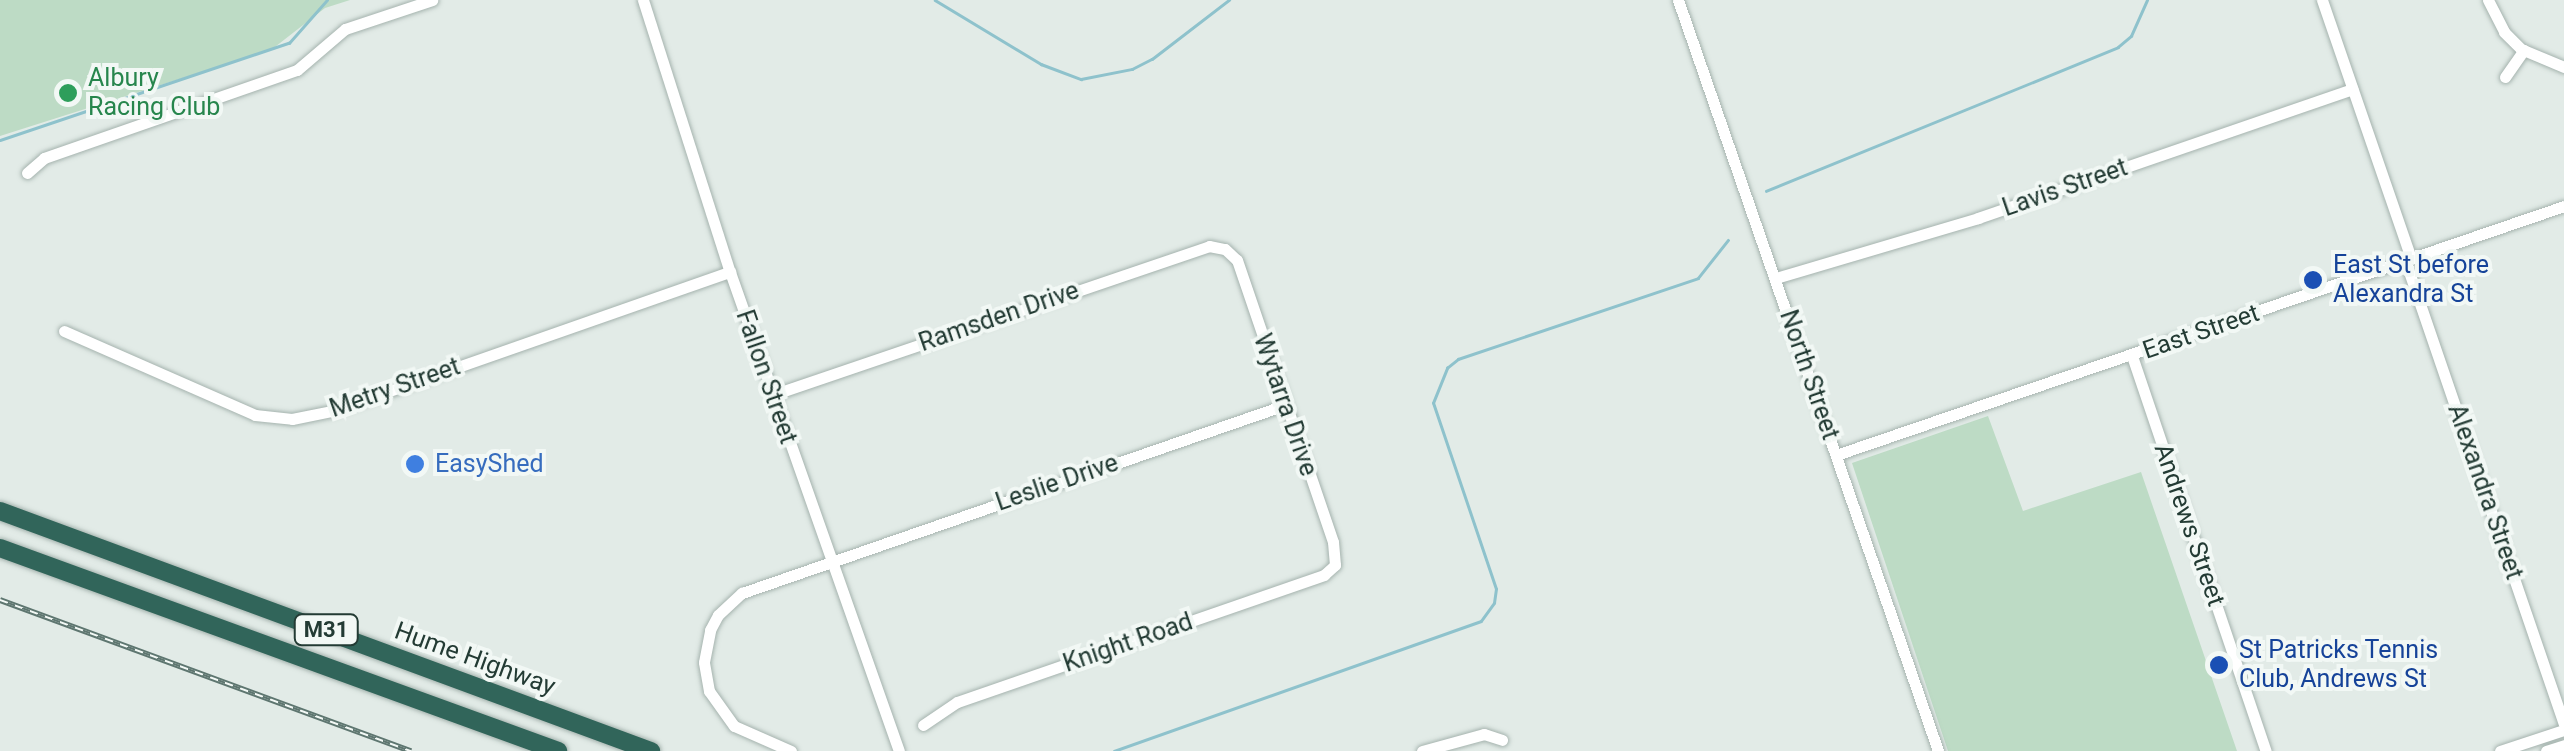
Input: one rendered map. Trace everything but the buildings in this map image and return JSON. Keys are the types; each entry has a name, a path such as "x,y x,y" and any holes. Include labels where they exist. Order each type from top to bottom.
{"highway":[{"name":"Hume Highway","path":"0,511 651,751"},
{"name":"M31","path":"0,548 558,751"}],"street":[{"path":"27,173 44,158 297,70 345,29 432,0"},
{"name":"Fallon Street","path":"642,0 772,395 899,751"},
{"name":"North Street","path":"1678,0 1938,751"},
{"name":"Alexandra Street","path":"2322,0 2564,727"},
{"path":"2488,0 2504,32 2524,50 2564,67"},
{"path":"2505,77 2524,50"},
{"name":"Lavis Street","path":"1776,278 1978,218 2352,90"},
{"name":"East Street","path":"1836,455 2564,206"},
{"name":"Ramsden Drive","path":"772,395 1209,246 1226,249"},
{"name":"Wytarra Drive","path":"1226,249 1236,260 1333,542 1335,565"},
{"name":"Metry Street","path":"64,331 255,415 292,419 332,411 730,272"},
{"name":"Andrews Street","path":"2132,356 2266,751"},
{"name":"Leslie Drive","path":"790,751 745,733 725,717 708,691 705,648 718,616 742,593 1285,406"},
{"name":"Knight Road","path":"924,725 958,702 1324,575 1335,565"},
{"path":"2500,751 2564,727"},
{"path":"1422,751 1484,734 1502,740"},
{"path":"2546,751 2564,745"}],"green space":[{"name":"Albury Racing Club","path":"0,0 350,0 325,8 271,50 0,136"},
{"path":"1988,416 2023,511 2141,472 2237,751 1948,751 1852,463"}],"waterway":[{"path":"0,140 289,43 327,0"},
{"path":"935,0 1041,64 1081,79 1132,69 1152,59 1229,0"},
{"path":"1766,191 2118,47 2131,36 2147,0"},
{"path":"1114,751 1481,621 1494,603 1496,589 1433,403 1447,368 1458,359 1698,278 1728,240"}],"railway":[{"path":"0,600 411,751"}],"place":[{"name":"Albury Racing Club","path":"68,93"},
{"name":"East St before Alexandra St","path":"2313,280"},
{"name":"EasyShed","path":"415,464"},
{"name":"St Patricks Tennis Club, Andrews St","path":"2219,665"}]}
